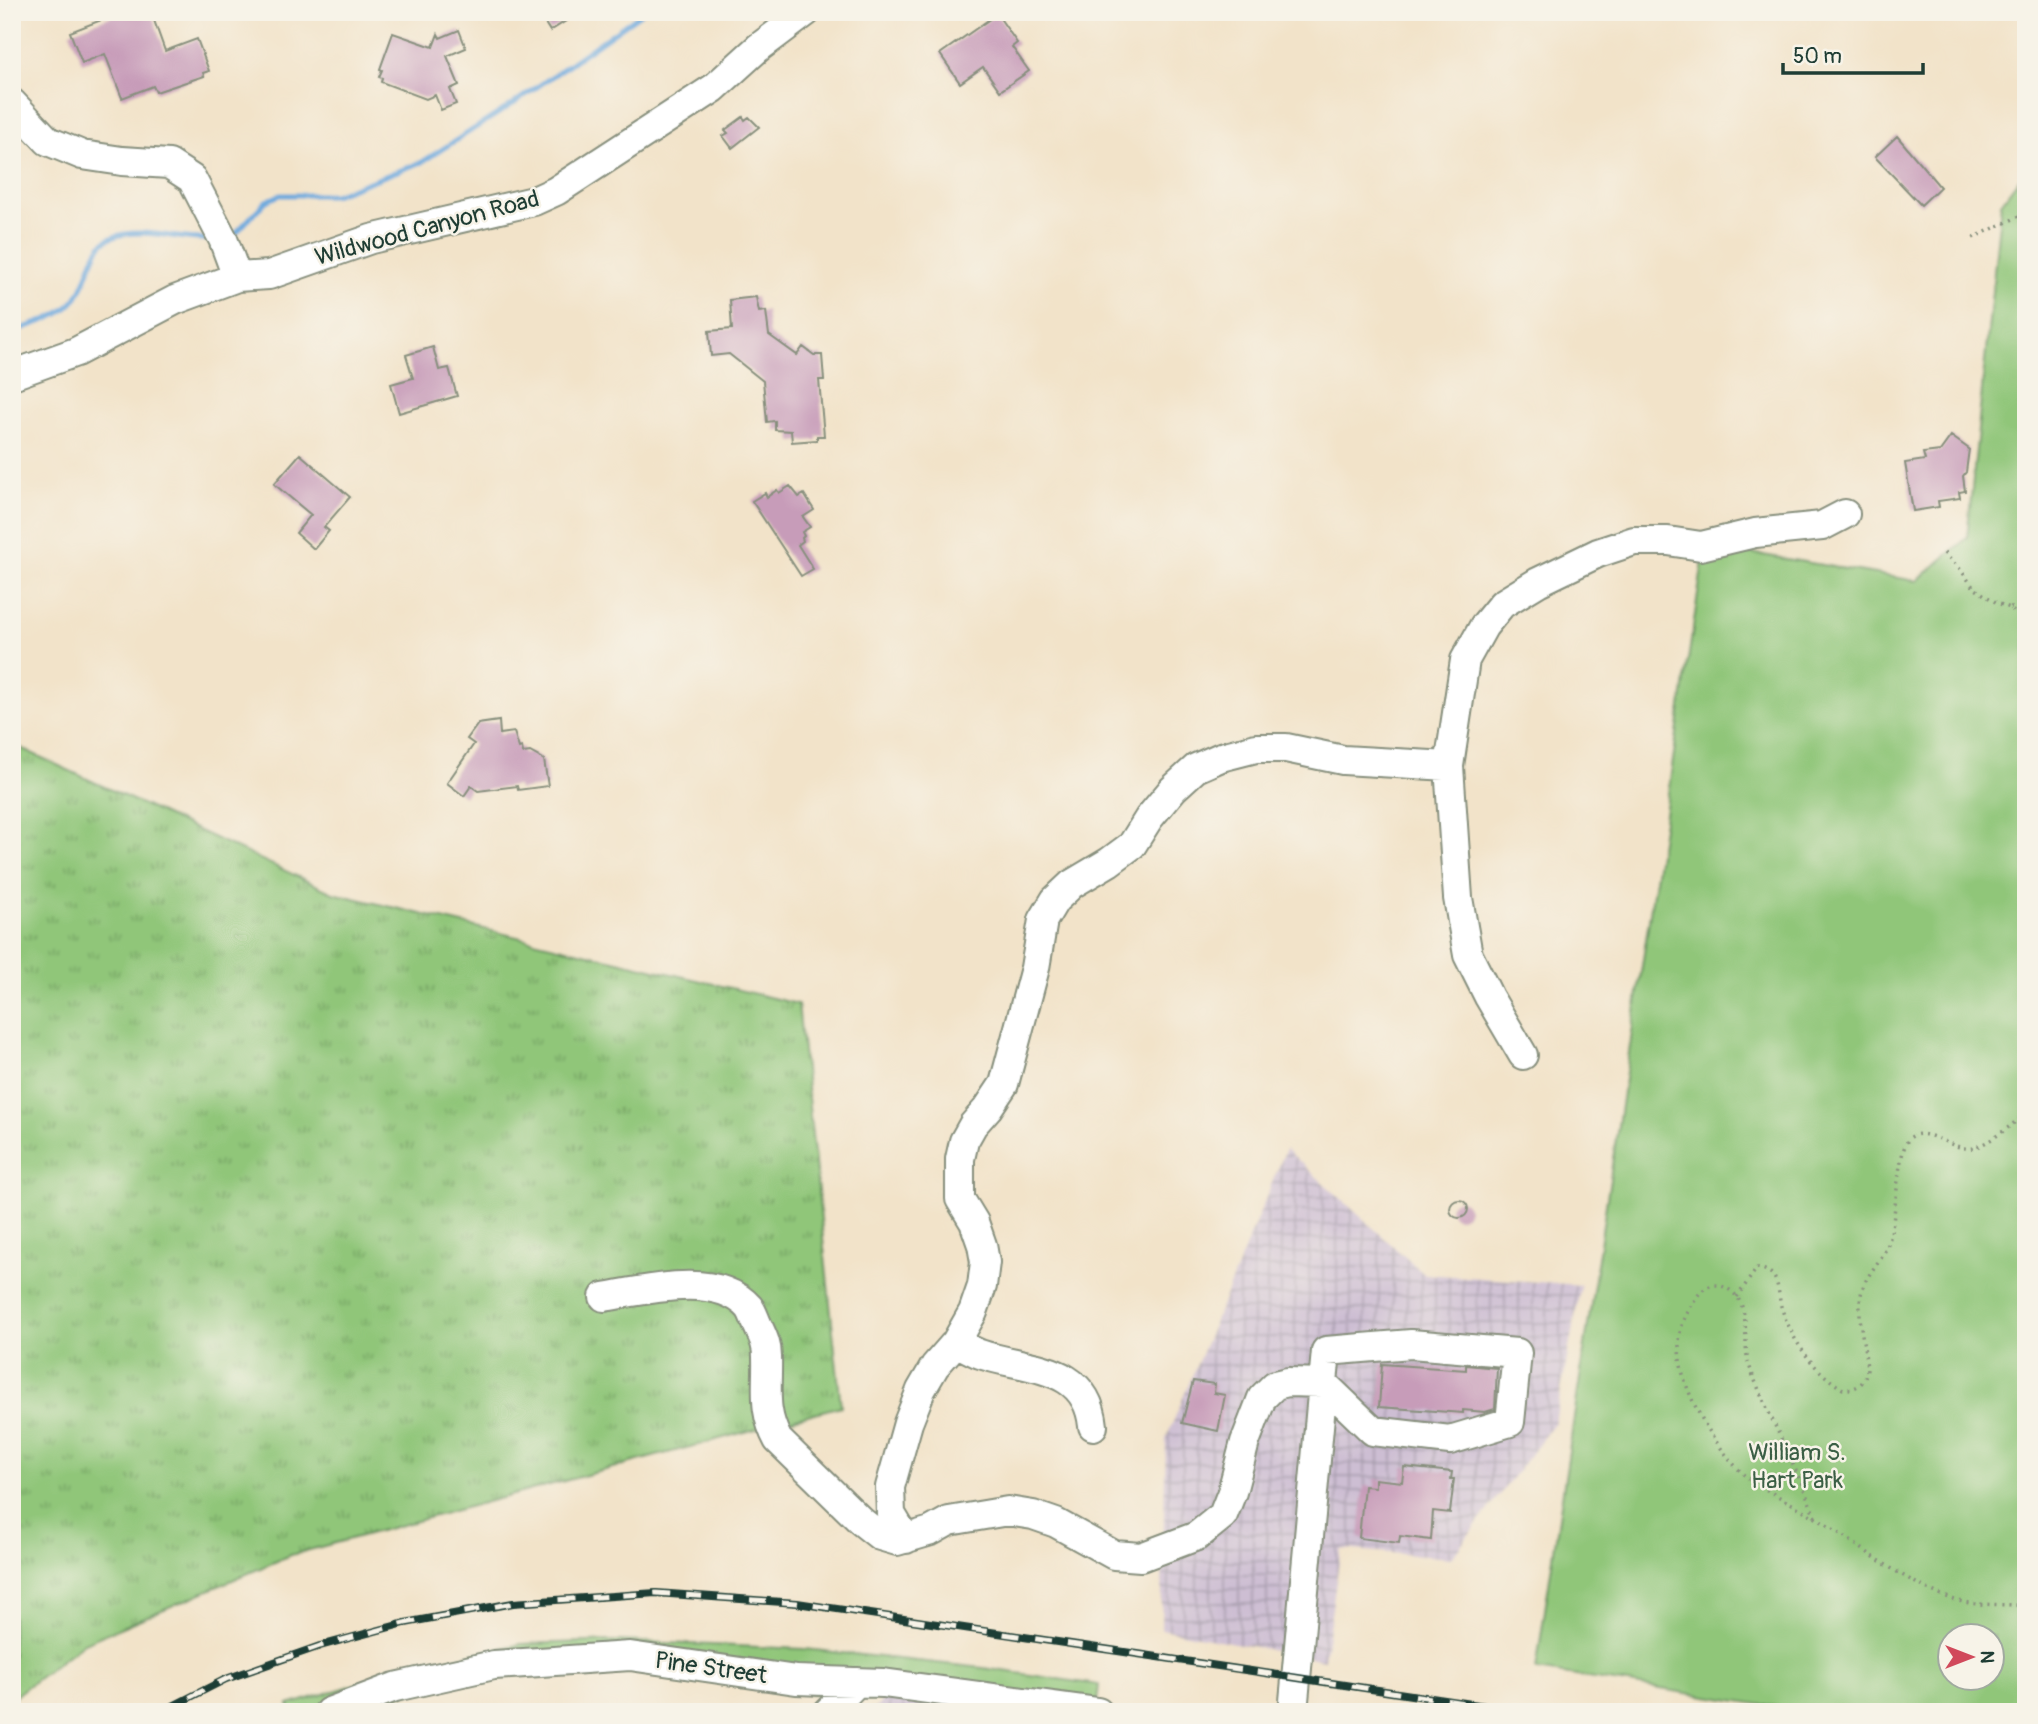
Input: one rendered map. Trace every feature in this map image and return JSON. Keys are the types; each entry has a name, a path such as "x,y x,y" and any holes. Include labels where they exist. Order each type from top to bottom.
{"street":[{"name":"Wildwood Canyon Road","path":"12,375 76,352 175,300 237,278 269,275 371,239 534,201 556,191 714,88 758,48 806,12"},
{"path":"12,103 48,141 82,155 169,164 192,179 223,239 237,278"},
{"path":"1523,1055 1468,955 1458,898 1449,766 1465,660 1484,626 1502,604 1538,582 1598,553 1633,541 1668,541 1701,546 1755,533 1822,526 1845,514"},
{"path":"906,1539 891,1514 890,1487 908,1423 921,1390 935,1366 956,1342 973,1312 982,1286 985,1262 974,1222 960,1199 964,1141 1004,1084 1035,968 1043,920 1055,900 1072,884 1132,845 1173,789 1196,768 1221,757 1256,748 1286,748 1343,760 1449,766"},
{"path":"604,1297 664,1287 714,1287 734,1295 750,1308 766,1341 766,1405 769,1424 778,1440 880,1536 897,1541 949,1521 1008,1511 1033,1515 1056,1523 1114,1555 1141,1557 1197,1536 1223,1515 1245,1442 1262,1398 1275,1385 1288,1382 1323,1382 1373,1431 1450,1440 1510,1422 1517,1353 1411,1344 1326,1351 1323,1382 1293,1712"},
{"path":"956,1342 979,1354 1062,1375 1081,1391 1091,1410 1093,1426"},
{"name":"Pine Street","path":"329,1712 395,1687 494,1665 630,1656 796,1680 883,1683 1098,1712"},
{"path":"828,1712 857,1682"}],"path":[{"path":"1973,238 2026,213"},
{"path":"1944,553 1974,588 2010,608 2026,607"},
{"path":"2010,608 2026,625"},
{"path":"1737,1297 1757,1268 1766,1269 1775,1278 1789,1328 1807,1358 1843,1389 1860,1385 1867,1370 1861,1296 1864,1283 1887,1248 1898,1189 1900,1158 1906,1142 1914,1135 1925,1134 1968,1149 1978,1146 2026,1114"},
{"path":"1815,1517 1748,1361 1743,1313 1737,1297 1731,1291 1717,1286 1702,1290 1696,1295 1682,1323 1679,1346 1681,1359 1693,1403 1708,1431 1744,1475 1923,1587 1954,1600 2026,1606"}],"shaded area":[{"path":"1286,1149 1424,1274 1581,1285 1555,1422 1451,1558 1341,1549 1324,1660 1161,1629 1166,1439"},
{"path":"888,1695 995,1712 872,1712"}],"green space":[{"name":"William S. Hart Park","path":"2026,169 2026,1712 1810,1712 1536,1670 1703,561 1733,550 1917,581 1967,538 2001,203"},
{"path":"12,744 333,893 798,1004 841,1406 291,1555 84,1643 12,1698"},
{"path":"619,1641 805,1649 983,1668 1099,1685 1096,1712 888,1695 824,1696 678,1668 524,1672 419,1689 355,1712 291,1712 289,1705 415,1666 521,1644"}],"building":[{"path":"122,12 151,12 165,51 197,39 209,71 203,73 204,76 156,92 153,86 122,98 105,54 82,63 70,32"},
{"path":"538,12 580,12 550,31"},
{"path":"997,14 1017,43 1012,47 1029,71 1000,91 983,67 960,83 940,54"},
{"path":"459,30 466,48 447,56 459,85 450,89 456,104 441,110 435,95 426,99 381,82 380,69 393,33 433,47 438,34 440,38"},
{"path":"743,117 745,120 749,117 759,127 732,148 723,136 728,133 725,130"},
{"path":"1897,136 1940,187 1921,205 1875,157"},
{"path":"756,297 759,312 766,311 769,335 797,355 803,347 814,355 822,355 824,380 819,380 824,436 817,436 817,440 792,442 791,431 775,430 775,421 767,422 763,381 729,354 711,356 709,331 732,329 730,300"},
{"path":"433,347 439,370 449,368 457,396 399,413 391,384 413,378 406,355"},
{"path":"1951,436 1969,449 1963,476 1965,491 1959,492 1960,498 1938,501 1939,507 1913,511 1905,463 1925,460 1923,453 1940,451"},
{"path":"300,454 350,497 324,527 329,531 314,549 296,533 311,515 274,484"},
{"path":"790,486 799,497 804,494 814,510 803,517 810,527 802,532 803,541 798,545 813,569 801,576 752,501 765,493 767,497"},
{"path":"499,721 500,734 514,732 523,753 530,752 544,760 548,786 518,790 517,786 478,791 471,786 464,796 447,783 474,744 467,739 478,724"},
{"path":"1455,1200 1463,1200 1468,1209 1466,1216 1455,1218 1450,1213 1450,1205"},
{"path":"1382,1364 1466,1370 1466,1365 1497,1368 1495,1409 1485,1412 1463,1410 1463,1413 1379,1407"},
{"path":"1193,1381 1215,1384 1214,1393 1225,1395 1218,1431 1182,1423"},
{"path":"1404,1467 1452,1472 1451,1479 1454,1479 1450,1513 1433,1511 1431,1540 1400,1536 1399,1543 1359,1538 1364,1486 1375,1487 1375,1479 1402,1482"}],"waterway":[{"path":"233,236 266,201 280,195 334,195 422,162 513,104 643,12"},
{"path":"12,332 45,320 68,307 84,285 94,257 104,242 111,238 146,233 207,239"}],"railway":[{"path":"161,1712 226,1679 320,1646 405,1623 513,1603 656,1593 797,1603 1525,1712"}]}
